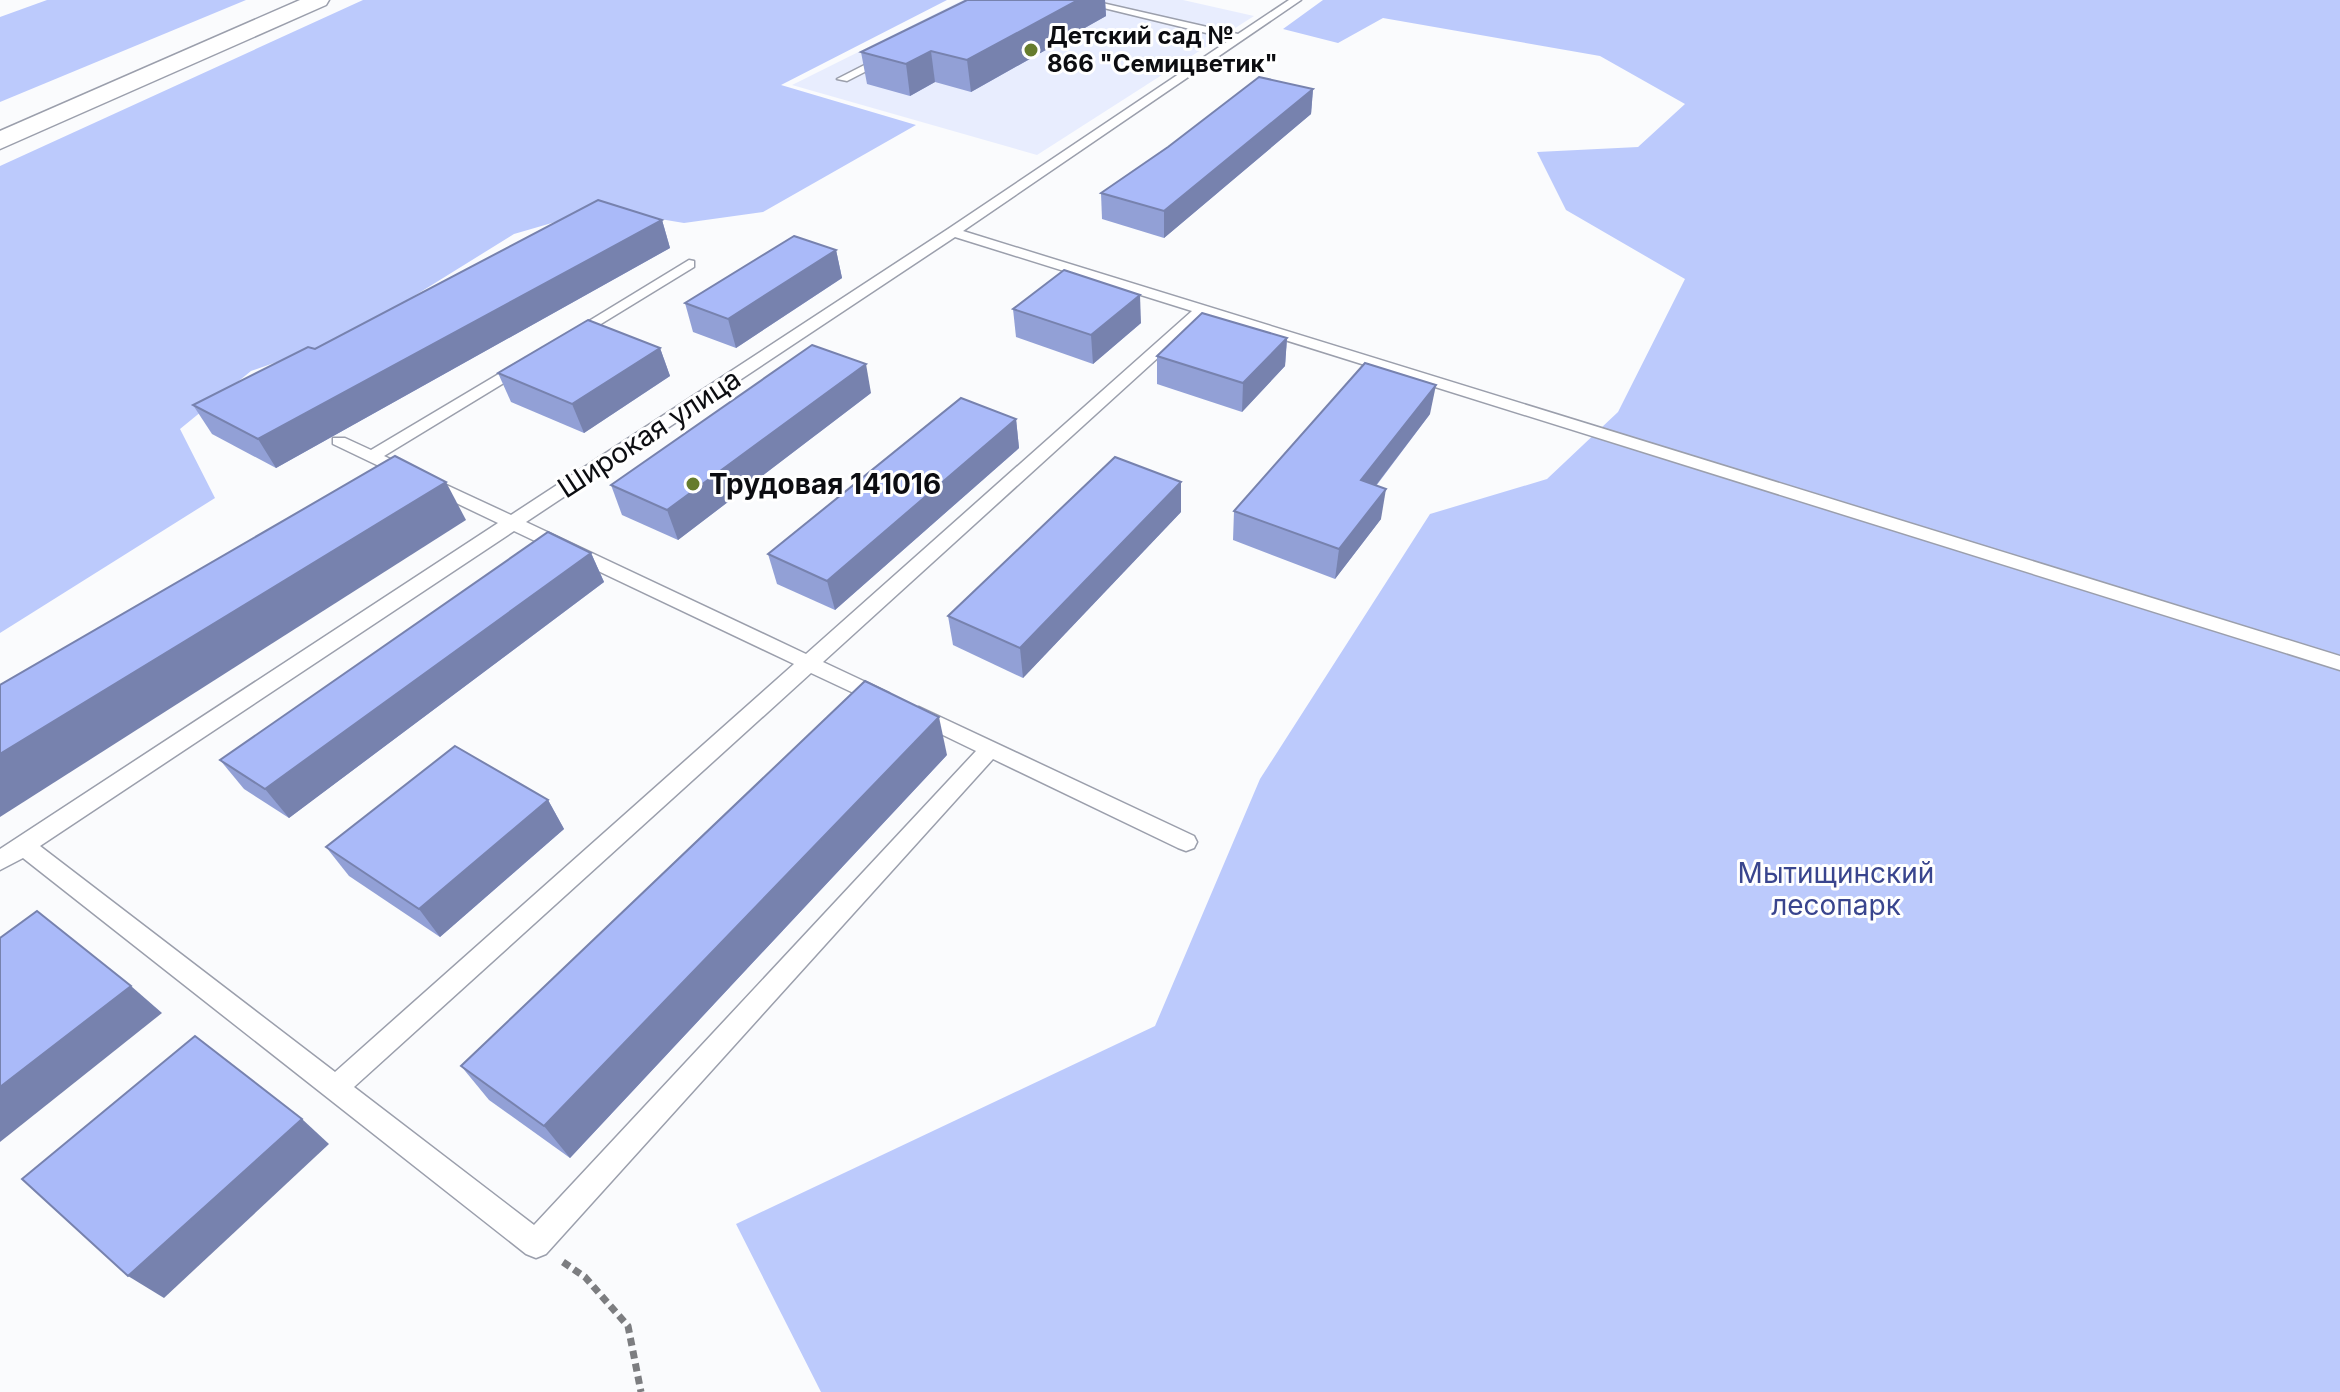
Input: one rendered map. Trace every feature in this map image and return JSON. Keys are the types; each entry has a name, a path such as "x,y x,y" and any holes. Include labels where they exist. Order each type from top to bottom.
{"main road":[{"path":"0,122 283,0"},
{"path":"0,141 318,0"}],"lane":[{"path":"1076,0 1241,38"},
{"name":"Широкая улица","path":"0,861 953,232 1296,0"},
{"path":"843,79 900,50"},
{"path":"953,232 2340,663"},
{"path":"557,344 689,264"},
{"path":"334,1089 1203,309"},
{"path":"379,464 530,360"},
{"path":"339,441 379,464 512,523 1186,842"},
{"path":"24,846 536,1244 990,749"}],"path":[{"path":"536,1244 585,1277 628,1326 641,1392"}],"shaded area":[{"name":"Детский сад № 866 \"Семицветик\"","path":"963,0 1183,0 1254,16 1037,155 792,85"}],"green space":[{"path":"47,0 246,0 0,102 0,17"},
{"path":"363,0 947,0 781,85 916,125 763,212 684,223 600,209 514,234 348,337 251,371 180,429 215,498 0,633 0,166"},
{"name":"Мытищинский лесопарк","path":"1323,0 2340,0 2340,1392 821,1392 736,1224 1155,1026 1260,779 1430,514 1547,479 1618,412 1685,279 1566,210 1537,152 1638,147 1685,104 1600,56 1383,18 1338,43 1283,29"}],"building":[{"path":"967,0 1078,0 967,60 931,51 906,64 861,52"},
{"path":"1259,77 1313,89 1164,211 1101,193 1168,147"},
{"path":"598,200 662,220 258,439 193,405 308,347 315,349"},
{"path":"794,236 836,250 728,319 685,303"},
{"path":"1064,270 1140,295 1091,335 1013,309"},
{"path":"1202,313 1287,338 1243,383 1157,356"},
{"path":"588,320 660,348 572,404 498,373"},
{"path":"812,345 866,364 667,510 611,485"},
{"path":"1365,363 1436,385 1361,480 1386,489 1339,549 1234,511"},
{"path":"961,398 1016,419 827,581 768,554"},
{"path":"395,456 446,482 0,754 0,685"},
{"path":"1115,457 1181,482 1020,648 948,616"},
{"path":"548,532 591,553 265,789 220,760"},
{"path":"865,681 939,717 544,1126 461,1066"},
{"path":"455,746 548,800 419,909 326,847"},
{"path":"37,911 131,986 0,1087 0,938"},
{"path":"195,1036 302,1119 128,1276 22,1179"}],"place":[{"name":"Детский сад № 866 \"Семицветик\"","path":"1031,50"},
{"name":"Трудовая 141016","path":"693,484"}]}
